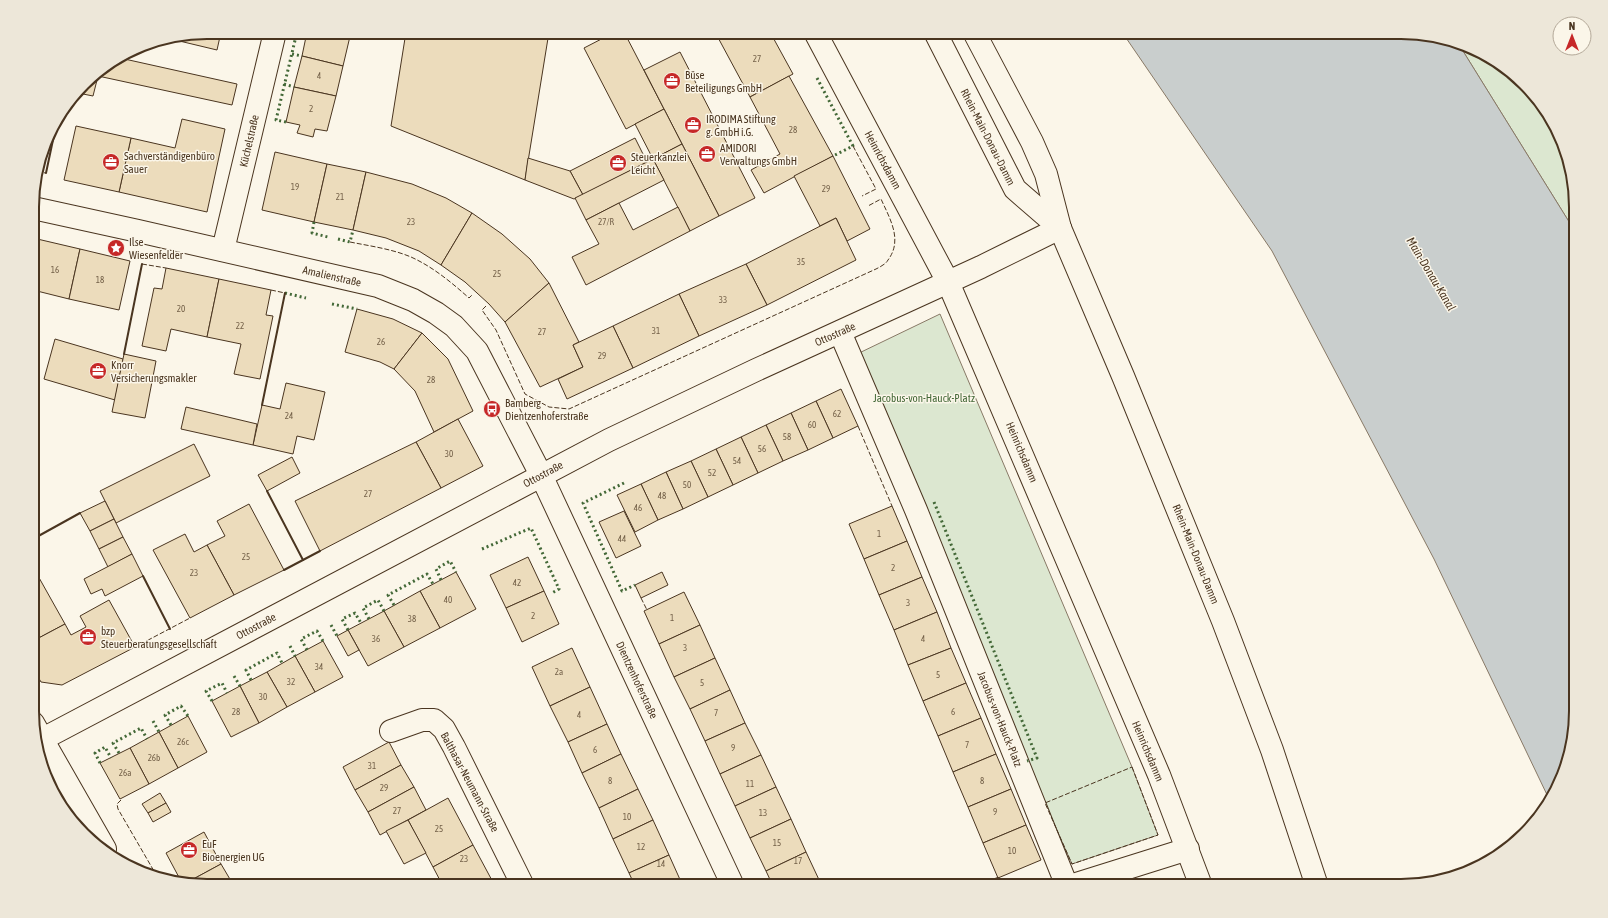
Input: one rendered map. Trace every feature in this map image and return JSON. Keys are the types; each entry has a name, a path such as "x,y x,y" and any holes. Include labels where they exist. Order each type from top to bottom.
{"street":[{"name":"Küchelstraße","path":"223,250 273,39"},
{"name":"Heinrichsdamm","path":"818,39 948,282 1156,768 1199,879"},
{"name":"Rhein-Main-Donau-Damm","path":"939,39 1015,188 1060,228"},
{"name":"Rhein-Main-Donau-Damm","path":"978,39 1041,161 1046,174 1060,228 1123,376 1223,621 1272,750 1314,879"},
{"name":"Amalienstraße","path":"39,209 378,286 413,300 436,313 454,326 477,351 542,475"},
{"name":"Ottostraße","path":"40,733 641,424 981,267 1060,228"},
{"name":"Jacobus-von-Hauck-Platz","path":"840,332 916,510 1066,879"},
{"name":"Dientzenhoferstraße","path":"542,475 730,879"},
{"name":"Balthasar-Neumann-Straße","path":"391,731 422,720 434,720 444,729 472,780 520,879"},
{"path":"41,739 100,840"},
{"path":"1092,879 1188,849"}],"green space":[{"path":"1463,51 1494,67 1512,81 1520,88 1541,114 1552,133 1566,174 1569,196 1569,222"},
{"name":"Jacobus-von-Hauck-Platz","path":"940,314 1132,767 1158,835 1072,864 1040,793 855,355"}],"water":[{"name":"Main-Donau-Kanal","path":"1127,39 1412,39 1434,42 1463,51 1569,222 1569,722 1566,744 1560,765 1547,794 1434,559 1272,251"}],"building":[{"path":"219,39 217,50 179,41"},
{"path":"306,39 349,39 343,66 302,56"},
{"path":"405,39 548,39 525,180 391,126"},
{"path":"601,39 628,39 664,109 626,129 584,48"},
{"path":"719,39 774,39 793,74 750,97"},
{"path":"680,52 755,198 719,216 644,70"},
{"path":"302,56 343,66 336,96 294,87"},
{"path":"127,60 237,84 232,105 101,77"},
{"path":"789,76 833,156 764,193 751,170 780,154 750,97"},
{"path":"97,80 93,96 83,94"},
{"path":"294,87 336,96 327,131 315,129 313,137 297,133 300,125 286,122"},
{"path":"664,109 682,144 653,159 635,124"},
{"path":"182,119 225,129 207,212 119,192 131,138 175,148"},
{"path":"76,126 131,138 119,192 64,180"},
{"path":"635,138 647,162 583,195 570,171"},
{"path":"682,144 719,216 690,231 653,159"},
{"path":"275,152 327,164 314,222 262,210"},
{"path":"833,156 870,229 847,241 836,218 820,226 794,176"},
{"path":"528,158 570,171 583,195 574,199 525,180"},
{"path":"653,159 664,180 586,220 575,198"},
{"path":"327,164 366,172 353,230 314,222"},
{"path":"366,172 412,184 446,198 472,213 441,265 419,251 386,238 353,230"},
{"path":"619,203 633,230 678,207 690,231 586,285 572,257 599,244 586,220"},
{"path":"472,213 502,234 530,259 549,283 505,322 489,304 465,282 441,265"},
{"path":"836,218 856,260 767,305 746,264"},
{"path":"39,239 80,249 69,299 39,292"},
{"path":"80,249 130,261 119,310 69,299"},
{"path":"746,264 767,305 699,336 679,294"},
{"path":"166,268 219,279 207,337 171,329 166,351 142,346 154,288 162,289"},
{"path":"219,279 271,290 266,315 273,316 260,379 234,374 241,344 207,337"},
{"path":"549,283 579,342 573,345 583,367 540,387 505,322"},
{"path":"679,294 699,336 633,368 613,326"},
{"path":"357,309 393,319 422,333 394,369 380,362 345,352"},
{"path":"613,326 633,368 567,399 558,379 583,367 573,345"},
{"path":"422,333 448,359 473,411 434,432 415,391 394,369"},
{"path":"55,339 123,359 115,400 44,379"},
{"path":"124,354 156,361 145,418 112,412"},
{"path":"286,383 325,392 314,440 297,436 293,454 253,445 262,405 280,409"},
{"path":"841,389 858,426 833,438 816,401"},
{"path":"816,401 833,438 808,450 791,413"},
{"path":"186,407 257,424 253,445 181,429"},
{"path":"791,413 808,450 783,461 766,425"},
{"path":"458,419 483,466 441,488 416,442"},
{"path":"766,425 783,461 758,473 741,437"},
{"path":"741,437 758,473 733,485 716,449"},
{"path":"416,442 441,488 320,551 295,501"},
{"path":"194,444 210,476 116,523 100,491"},
{"path":"716,449 733,485 708,497 691,461"},
{"path":"292,457 300,473 267,491 258,475"},
{"path":"691,461 708,497 683,509 666,472"},
{"path":"666,472 683,509 658,520 641,484"},
{"path":"641,484 658,520 635,532 617,495"},
{"path":"105,501 114,519 90,531 80,513"},
{"path":"249,504 284,570 234,595 207,545 225,536 217,521"},
{"path":"892,506 907,541 864,559 849,524"},
{"path":"624,511 641,546 616,558 599,522"},
{"path":"114,519 123,537 99,549 90,531"},
{"path":"185,534 194,552 207,545 234,595 190,618 153,550"},
{"path":"123,537 132,554 108,567 99,549"},
{"path":"907,541 922,577 879,595 864,559"},
{"path":"132,554 143,576 105,596 102,589 91,594 84,579"},
{"path":"528,557 544,591 506,608 490,575"},
{"path":"456,572 476,609 440,628 420,591"},
{"path":"662,572 668,585 641,598 635,585"},
{"path":"922,577 937,612 894,630 879,595"},
{"path":"39,578 65,624 39,638"},
{"path":"420,591 440,628 404,647 384,611"},
{"path":"544,591 559,624 522,642 506,608"},
{"path":"684,592 700,625 659,644 644,611"},
{"path":"109,600 135,647 62,685 41,682 39,678 39,638 65,624 71,635 86,627 80,616"},
{"path":"384,611 404,647 368,666 348,630"},
{"path":"937,612 951,648 908,665 894,630"},
{"path":"700,625 715,658 674,677 659,644"},
{"path":"348,630 359,650 348,656 337,636"},
{"path":"323,641 343,677 315,692 295,656"},
{"path":"572,648 590,687 550,706 532,667"},
{"path":"951,648 966,683 923,701 908,665"},
{"path":"295,656 315,692 287,707 267,672"},
{"path":"715,658 730,690 690,709 674,677"},
{"path":"267,672 287,707 259,723 240,686"},
{"path":"966,683 981,718 938,736 923,701"},
{"path":"240,686 259,723 231,737 212,701"},
{"path":"590,687 607,724 568,742 550,706"},
{"path":"730,690 745,723 705,741 690,709"},
{"path":"188,716 207,752 178,768 159,732"},
{"path":"981,718 996,754 953,772 938,736"},
{"path":"745,723 761,755 720,774 705,741"},
{"path":"607,724 621,754 582,773 568,742"},
{"path":"159,732 178,768 149,784 130,748"},
{"path":"389,742 401,765 355,790 343,767"},
{"path":"130,748 149,784 120,799 100,763"},
{"path":"621,754 638,789 599,808 582,773"},
{"path":"996,754 1011,789 968,807 953,772"},
{"path":"761,755 776,787 735,806 720,774"},
{"path":"401,765 414,787 368,812 355,790"},
{"path":"414,787 426,810 380,835 368,812"},
{"path":"776,787 791,819 750,838 735,806"},
{"path":"638,789 653,820 613,839 599,808"},
{"path":"1011,789 1026,825 983,843 968,807"},
{"path":"160,793 166,803 148,813 142,804"},
{"path":"448,798 473,845 433,867 408,820"},
{"path":"166,803 171,812 153,822 148,813"},
{"path":"791,819 806,852 766,871 750,838"},
{"path":"408,820 426,853 404,864 386,831"},
{"path":"653,820 669,855 629,873 613,839"},
{"path":"1026,825 1041,860 998,878 983,843"},
{"path":"204,832 221,864 194,879 179,877 166,853"},
{"path":"473,845 491,879 439,879 433,867"},
{"path":"806,852 819,879 770,879 766,871"},
{"path":"669,855 680,879 632,879 629,873"},
{"path":"221,864 230,879 196,879 194,879"}],"hedge":[{"path":"286,122 276,120 295,39"},
{"path":"292,54 302,56"},
{"path":"817,78 853,146 833,156"},
{"path":"284,84 294,87"},
{"path":"314,222 312,233 328,237"},
{"path":"338,239 350,242 353,230"},
{"path":"285,293 306,298"},
{"path":"332,304 357,309"},
{"path":"624,483 583,503 622,591 635,585"},
{"path":"934,502 1037,758 1027,761"},
{"path":"482,549 531,528 559,589 552,593"},
{"path":"441,580 436,569 450,561 456,572"},
{"path":"394,605 388,595 427,574 433,584"},
{"path":"369,619 363,608 378,600 384,611"},
{"path":"348,630 342,619 355,613 361,623"},
{"path":"331,625 337,636"},
{"path":"307,650 301,639 317,631 323,641"},
{"path":"290,646 295,656"},
{"path":"251,680 246,670 277,653 282,663"},
{"path":"234,676 240,686"},
{"path":"212,701 206,691 222,683 227,693"},
{"path":"171,725 165,715 181,706 188,716"},
{"path":"153,721 159,732"},
{"path":"119,753 113,743 141,728 147,739"},
{"path":"100,763 95,753 105,747 111,758"}],"fence":[{"path":"853,146 876,189 862,196"},
{"path":"486,306 482,310 496,330 525,394 549,407 569,409 883,265 892,252 895,237 894,230 881,199 868,206"},
{"path":"350,242 404,254 427,265 442,275 469,298 473,294"},
{"path":"142,264 166,268"},
{"path":"271,290 285,293"},
{"path":"858,426 892,506"},
{"path":"641,598 647,610"},
{"path":"135,647 190,618"},
{"path":"1132,767 1158,835 1072,864 1045,803 1132,767"},
{"path":"121,800 117,804 118,809 153,870"}],"wall":[{"path":"46,173 53,141"},
{"path":"124,354 142,264"},
{"path":"262,405 285,293"},
{"path":"267,491 303,560"},
{"path":"39,536 80,513"},
{"path":"284,570 320,551"},
{"path":"143,576 170,629"}],"place":[{"name":"Büse Beteiligungs GmbH","path":"672,81"},
{"name":"IRODIMA Stiftung g. GmbH i.G.","path":"693,125"},
{"name":"AMIDORI Verwaltungs GmbH","path":"707,154"},
{"name":"Sachverständigenbüro Sauer","path":"111,162"},
{"name":"Steuerkanzlei Leicht","path":"618,163"},
{"name":"Ilse Wiesenfelder","path":"116,248"},
{"name":"Knorr Versicherungsmakler","path":"98,371"},
{"name":"Bamberg Dientzenhoferstraße","path":"492,409"},
{"name":"bzp Steuerberatungsgesellschaft","path":"88,637"},
{"name":"EuF Bioenergien UG","path":"189,850"}]}
